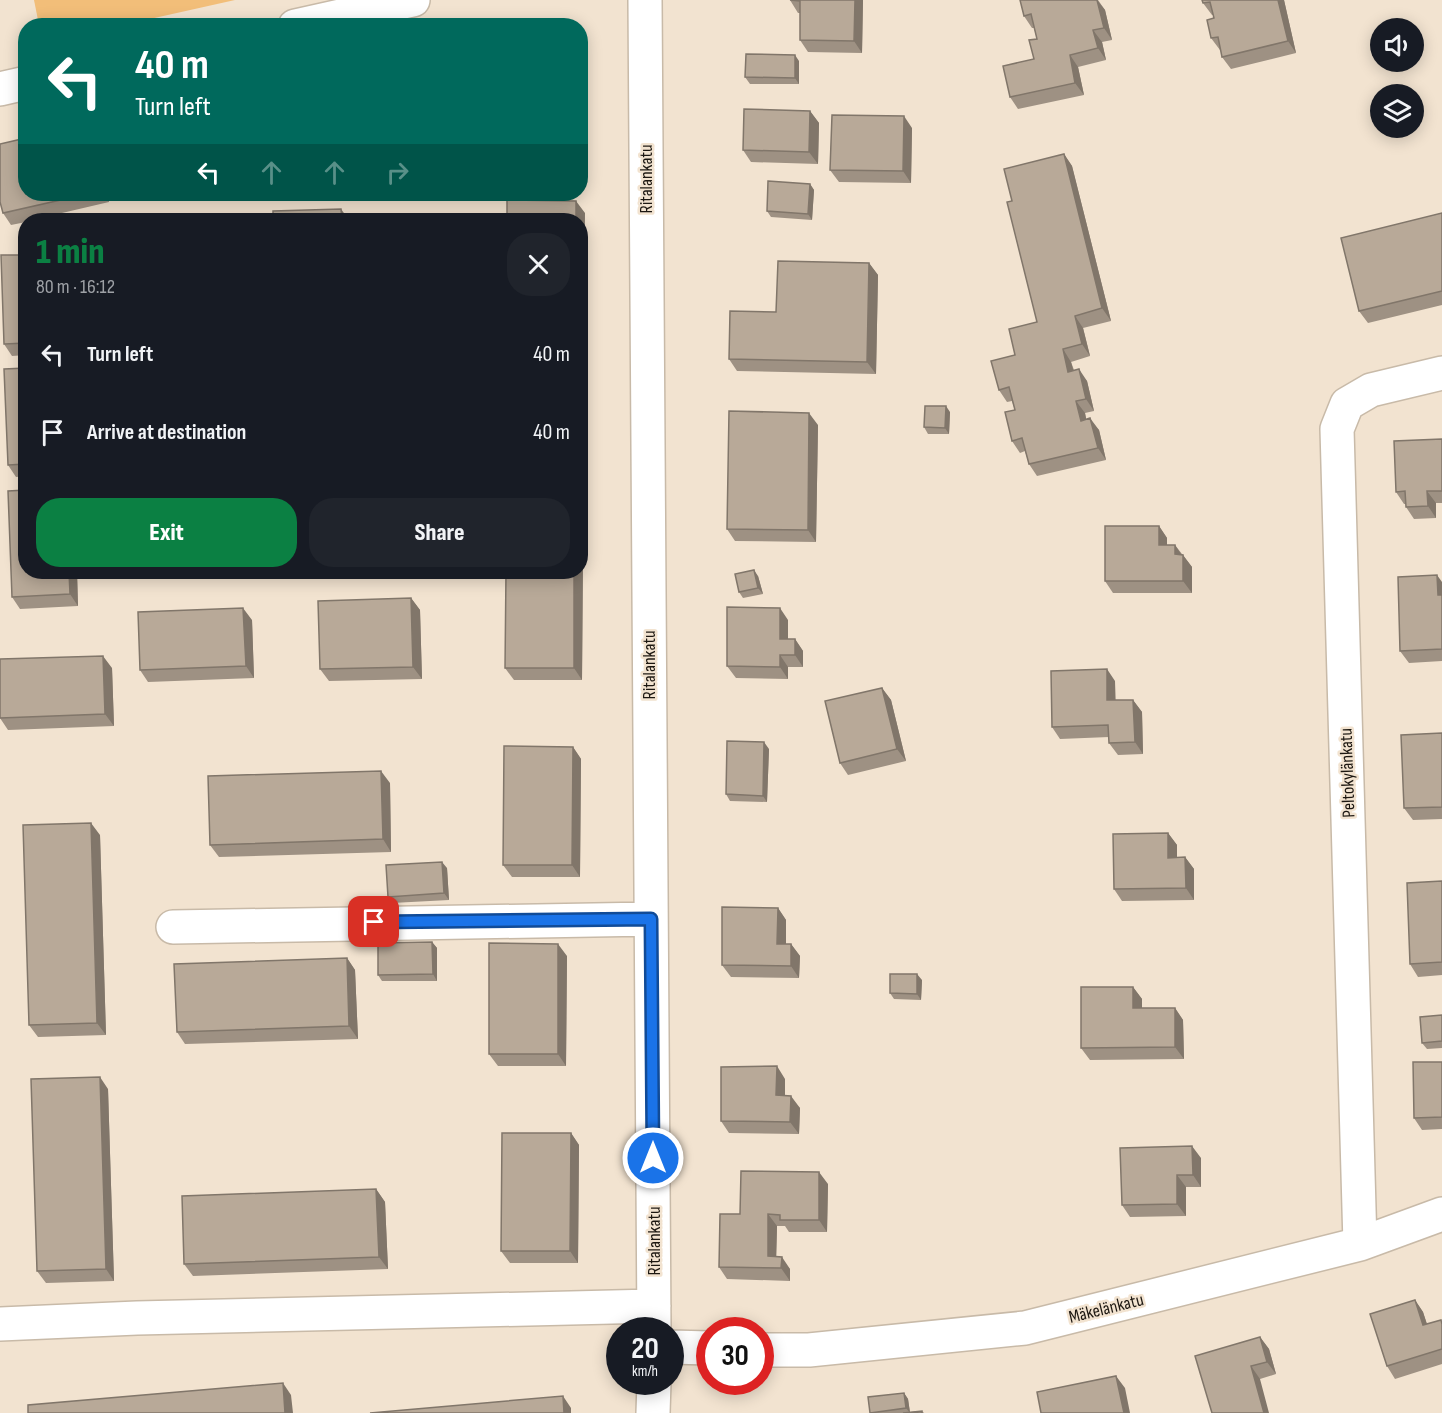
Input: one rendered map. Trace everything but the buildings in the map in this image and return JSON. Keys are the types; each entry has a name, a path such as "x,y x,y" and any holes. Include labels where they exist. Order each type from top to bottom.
{"street":[{"path":"331,18 413,0"},
{"name":"Ritalankatu","path":"645,0 654,1317"},
{"path":"0,89 18,85"},
{"name":"Peltokylänkatu","path":"1360,1244 1337,429 1347,405 1371,390 1442,373"},
{"path":"173,927 651,919"},
{"name":"Mäkelänkatu","path":"774,1350 809,1350 1025,1328 1360,1244 1442,1214"},
{"path":"0,1324 137,1318 606,1318"},
{"path":"653,1413 654,1395"}],"shaded area":[{"path":"34,0 235,0 154,18 38,18"}],"route":[{"path":"374,922 651,919 653,1158"}]}
